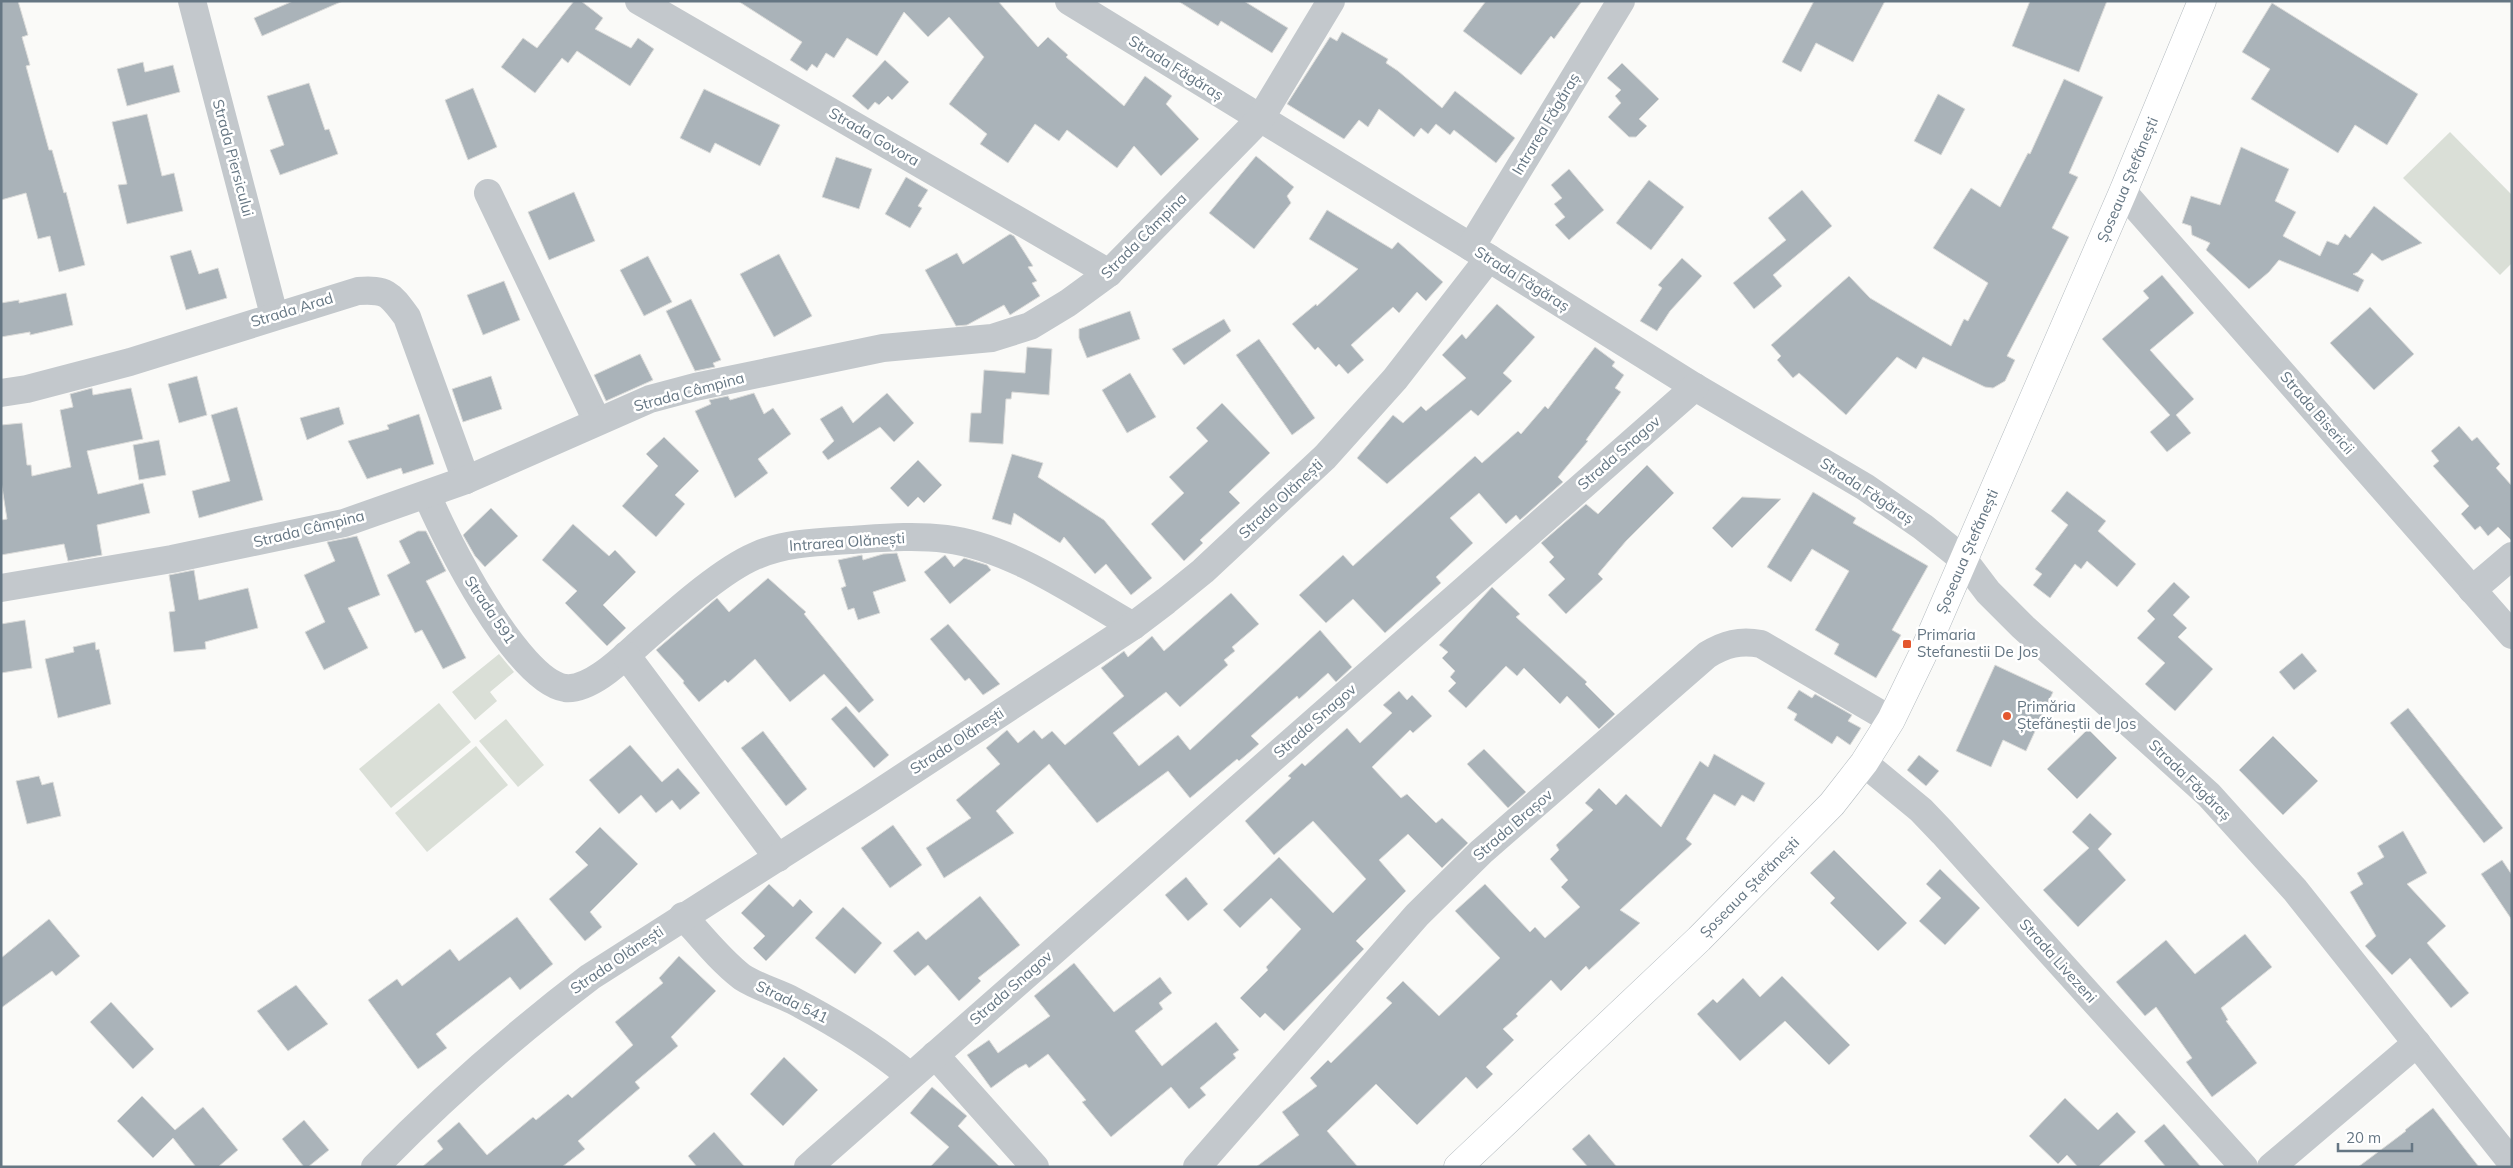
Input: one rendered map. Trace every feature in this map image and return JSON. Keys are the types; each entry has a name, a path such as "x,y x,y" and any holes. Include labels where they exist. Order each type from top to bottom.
{"main road":[{"name":"Șoseaua Ștefănești","path":"1458,1167 1699,939 1832,804 1864,763 1891,720 1922,656 2123,192 2202,1"}],"street":[{"name":"Strada Piersicului","path":"192,1 274,315"},
{"name":"Strada Govora","path":"639,1 1109,273"},
{"name":"Strada Făgăraș","path":"1069,1 1480,252 1695,387 1865,487 1963,559 1988,592 2022,626 2209,794 2295,890 2512,1163"},
{"name":"Strada Câmpina","path":"1,588 274,539 344,523 466,480 650,399 780,369 883,348 992,338 1030,326 1068,303 1109,273 1260,119 1331,1"},
{"name":"Intrarea Făgăraș","path":"1480,252 1621,1"},
{"name":"Strada Bisericii","path":"2123,192 2512,635"},
{"path":"488,193 598,421"},
{"name":"Strada Olănești","path":"375,1167 427,1113 550,1007 590,976 778,858 1133,626 1203,571 1325,457 1395,379 1480,252"},
{"name":"Strada Arad","path":"1,393 27,389 130,362 274,315 358,291 379,290 393,299 407,317 466,480"},
{"name":"Strada Snagov","path":"808,1167 1695,387"},
{"name":"Strada 591","path":"426,495 461,568 490,614 519,652 555,685 566,688 586,685"},
{"name":"Intrarea Olănești","path":"586,685 607,671 722,576 752,557 779,547 900,537 948,539 981,547 1014,560 1133,626"},
{"path":"2472,590 2512,556"},
{"name":"Strada Brașov","path":"1197,1167 1417,915 1448,883 1488,845 1707,655 1722,646 1737,642 1762,644 1891,720"},
{"path":"626,654 778,858"},
{"name":"Strada Livezeni","path":"1864,763 1921,810 1943,833 2244,1167"},
{"name":"Strada 541","path":"683,916 727,964 759,988 789,999 862,1039 910,1076"},
{"path":"2270,1167 2417,1043"},
{"path":"935,1055 1035,1167"}],"shaded area":[{"path":"2450,132 2512,195 2512,263 2500,275 2403,178"},
{"path":"499,654 514,672 490,692 497,701 475,720 452,692"},
{"path":"439,703 471,742 391,808 359,769"},
{"path":"506,719 544,765 518,787 479,741"},
{"path":"476,746 508,785 427,852 395,813"}],"building":[{"path":"1,1 18,1 28,35 22,37 30,65 26,66 49,150 52,150 64,193 66,192 85,265 59,272 50,236 38,239 26,193 1,200"},
{"path":"293,1 343,1 262,36 254,18"},
{"path":"574,1 581,1 603,18 595,29 631,48 638,38 654,49 630,86 577,51 568,63 562,58 535,93 501,67 523,38 537,48"},
{"path":"738,1 998,1 1038,47 1048,37 1068,55 1066,57 1124,106 1145,76 1172,96 1166,104 1199,139 1161,176 1134,146 1117,168 1067,130 1059,141 1035,124 1008,163 980,144 987,134 949,104 984,57 949,17 928,37 904,12 877,56 847,38 834,58 826,53 817,68 812,64 807,71 790,60 802,42"},
{"path":"1178,1 1244,1 1288,28 1272,53 1221,21 1218,26"},
{"path":"1486,1 1582,1 1554,39 1551,36 1521,75 1463,31"},
{"path":"1814,1 1885,1 1853,62 1816,43 1801,72 1782,62"},
{"path":"2030,1 2107,1 2079,72 2012,46"},
{"path":"2272,3 2418,94 2387,145 2355,125 2338,153 2251,99 2270,69 2242,52"},
{"path":"1342,32 1388,59 1386,63 1442,108 1455,91 1515,138 1496,163 1454,130 1450,135 1436,124 1428,134 1421,128 1414,137 1379,109 1368,127 1359,120 1344,139 1287,104 1330,37 1337,41"},
{"path":"885,60 909,82 892,100 888,96 879,105 875,102 868,110 852,96"},
{"path":"143,62 145,72 173,65 180,92 127,106 117,69"},
{"path":"1622,63 1659,99 1639,119 1647,126 1636,137 1629,137 1608,117 1621,103 1615,96 1621,90 1607,78"},
{"path":"2064,79 2103,97 2069,173 2078,177 2052,228 2069,237 2007,356 2015,360 2005,381 1993,388 1985,387 1923,357 1916,369 1897,357 1846,415 1799,373 1793,378 1777,360 1781,356 1771,345 1849,276 1870,298 1951,346 1964,319 1968,321 1988,283 1933,248 1971,188 2000,207 2028,153 2030,154"},
{"path":"309,83 325,130 329,129 338,154 280,175 270,150 284,145 267,96"},
{"path":"473,88 497,147 468,160 445,100"},
{"path":"704,89 780,125 760,166 715,143 710,153 680,138"},
{"path":"1938,94 1965,109 1941,155 1914,141"},
{"path":"147,114 162,176 174,173 183,211 127,224 118,185 127,184 112,122"},
{"path":"2241,147 2289,169 2275,201 2296,212 2283,236 2320,256 2327,241 2338,245 2345,234 2350,238 2374,206 2422,243 2382,261 2372,253 2358,272 2353,274 2364,280 2358,292 2279,260 2269,272 2249,289 2206,250 2210,243 2192,235 2191,226 2182,223 2191,196 2220,205"},
{"path":"1256,156 1294,187 1287,196 1291,203 1254,249 1209,213"},
{"path":"836,157 872,169 859,209 822,197"},
{"path":"1569,169 1604,210 1569,240 1555,225 1565,217 1554,204 1562,198 1551,185"},
{"path":"906,177 928,190 918,206 922,208 910,228 885,214"},
{"path":"1649,180 1684,207 1651,250 1616,223"},
{"path":"1802,190 1832,226 1773,275 1782,286 1754,309 1733,283 1786,240 1768,218"},
{"path":"574,192 595,241 549,260 528,212"},
{"path":"1327,210 1392,249 1398,242 1443,282 1426,301 1417,292 1399,313 1393,307 1351,345 1364,360 1348,374 1339,364 1336,367 1318,347 1315,350 1292,324 1316,304 1317,306 1358,269 1309,239"},
{"path":"1010,234 1014,236 1033,266 1028,267 1037,281 1032,283 1040,296 1010,315 1004,305 967,325 956,326 925,270 957,253 963,264"},
{"path":"191,250 199,274 218,268 227,298 186,310 170,256"},
{"path":"779,254 812,316 774,337 740,274"},
{"path":"648,256 672,302 644,316 620,270"},
{"path":"1682,258 1702,276 1670,311 1657,331 1640,321 1662,288 1658,285"},
{"path":"2162,275 2194,313 2150,350 2194,399 2176,415 2191,433 2167,452 2150,432 2170,415 2102,339 2149,298 2143,291"},
{"path":"504,281 520,320 483,335 467,295"},
{"path":"66,293 73,325 30,335 30,332 1,337 1,303 19,300 19,303"},
{"path":"691,299 721,360 713,363 715,367 695,371 666,311"},
{"path":"1497,304 1535,337 1503,373 1512,381 1478,416 1471,410 1387,484 1357,458 1393,415 1403,423 1421,406 1426,411 1466,378 1442,355 1462,334 1466,339"},
{"path":"2370,307 2414,354 2374,390 2330,343"},
{"path":"1130,311 1140,339 1087,358 1079,338 1079,329"},
{"path":"1224,319 1231,331 1184,365 1172,349"},
{"path":"1259,339 1315,418 1292,435 1236,355"},
{"path":"1027,347 1052,349 1049,395 1012,392 1011,399 1006,399 1003,444 969,442 971,413 981,413 984,370 1025,373"},
{"path":"1595,347 1615,362 1612,366 1624,375 1615,388 1621,392 1586,440 1588,441 1558,477 1563,482 1520,520 1516,515 1506,524 1479,493 1450,518 1473,543 1436,577 1441,583 1385,633 1353,599 1326,623 1299,595 1343,555 1353,566 1475,456 1482,463 1518,431 1521,434 1545,406 1548,409"},
{"path":"640,354 653,380 606,401 594,375"},
{"path":"1130,373 1156,417 1127,433 1102,390"},
{"path":"197,376 207,415 179,423 168,384"},
{"path":"491,376 502,409 463,422 452,389"},
{"path":"92,388 93,395 131,388 143,439 87,451 98,494 143,483 150,513 97,525 102,555 68,561 64,544 1,555 1,520 7,519 1,481 1,425 22,423 27,465 31,465 32,476 71,467 60,410 73,407 70,394"},
{"path":"754,393 764,414 773,408 791,434 758,459 768,473 735,498 695,411 711,404 709,400 728,396 730,400"},
{"path":"887,393 914,423 894,442 880,427 828,460 822,452 834,441 820,419 842,406 853,423"},
{"path":"1222,403 1270,453 1229,492 1240,503 1200,540 1203,543 1184,561 1151,524 1184,493 1169,477 1208,441 1196,428"},
{"path":"237,407 263,500 199,518 192,491 230,481 211,415"},
{"path":"339,407 344,424 307,440 300,418"},
{"path":"419,414 434,464 403,474 401,468 367,479 348,441 389,429 387,425"},
{"path":"2459,426 2472,441 2477,437 2500,464 2496,468 2512,486 2512,541 2498,527 2488,536 2480,526 2475,530 2461,514 2469,506 2433,466 2439,461 2431,451"},
{"path":"664,437 699,471 675,495 685,504 656,537 622,506 658,466 646,454"},
{"path":"159,440 166,475 139,480 133,445"},
{"path":"1012,454 1043,463 1038,477 1104,520 1152,578 1131,595 1106,564 1095,574 1064,537 1060,543 1014,513 1011,525 992,519"},
{"path":"918,460 942,485 924,503 918,497 908,507 890,488"},
{"path":"1647,465 1674,493 1626,541 1598,574 1603,579 1566,614 1548,595 1565,579 1549,562 1554,557 1541,543 1586,504 1598,514"},
{"path":"2067,491 2106,521 2098,531 2136,564 2117,587 2087,561 2081,569 2075,564 2050,598 2033,585 2042,574 2035,569 2068,525 2051,511"},
{"path":"1813,492 1856,518 1853,523 1928,566 1892,630 1901,635 1876,678 1834,654 1839,644 1815,630 1849,571 1812,549 1791,582 1767,567"},
{"path":"1742,497 1781,499 1732,548 1712,528"},
{"path":"491,508 518,536 485,567 475,556 463,535"},
{"path":"573,524 609,556 615,550 636,572 603,605 626,628 607,646 565,603 577,591 542,560"},
{"path":"418,531 426,531 446,571 426,581 466,658 443,669 422,630 415,633 387,575 410,563 399,541"},
{"path":"357,536 380,595 348,608 368,648 324,670 305,632 325,622 304,575 335,561 327,542"},
{"path":"897,553 906,581 873,592 880,613 858,620 854,608 848,610 841,588 846,586 838,560 862,555 863,560 883,554"},
{"path":"945,555 954,567 964,558 987,565 991,570 950,604 924,572"},
{"path":"194,570 199,600 248,588 258,628 205,642 206,649 174,652 169,612 175,611 169,575"},
{"path":"768,578 806,612 804,614 874,700 859,713 824,674 790,702 755,659 728,683 725,680 699,702 683,683 684,681 656,650 717,598 729,612"},
{"path":"2174,582 2190,597 2173,615 2187,628 2178,637 2213,669 2175,711 2145,684 2165,663 2137,638 2155,619 2147,611"},
{"path":"1492,587 1520,614 1516,617 1587,682 1585,684 1615,714 1599,729 1567,696 1560,704 1524,668 1517,676 1506,666 1466,708 1448,691 1456,683 1450,677 1455,671 1442,658 1448,652 1439,645"},
{"path":"1231,593 1259,624 1232,647 1235,651 1224,660 1228,665 1180,707 1166,692 1113,733 1139,766 1178,735 1190,750 1320,630 1352,667 1336,682 1328,673 1299,699 1297,696 1251,736 1259,744 1239,761 1237,759 1190,798 1168,771 1097,823 1049,764 996,811 1014,833 944,878 926,848 971,818 956,800 1000,764 986,748 1007,730 1018,743 1034,730 1042,739 1052,731 1065,745 1124,696 1101,668 1124,651 1128,657 1152,636 1164,651"},
{"path":"25,620 32,668 1,673 1,624"},
{"path":"948,624 1000,684 983,695 969,678 965,681 930,639"},
{"path":"95,642 96,650 99,649 111,704 58,718 45,659 74,652 73,647"},
{"path":"2302,653 2317,671 2294,690 2279,672"},
{"name":"Primăria Ștefăneștii de Jos","path":"1995,665 2053,692 2026,751 2003,740 1991,767 1956,751"},
{"path":"1799,690 1812,698 1815,694 1852,715 1848,721 1861,728 1850,745 1837,736 1832,744 1794,720 1797,714 1787,708"},
{"path":"1399,691 1407,700 1412,695 1432,716 1413,733 1410,730 1372,767 1401,798 1407,794 1436,823 1442,818 1468,843 1442,868 1408,834 1379,860 1406,891 1356,941 1364,949 1284,1031 1265,1013 1260,1018 1240,998 1268,970 1266,967 1301,929 1271,898 1240,928 1223,910 1279,857 1333,913 1366,879 1313,821 1274,855 1245,821 1291,778 1288,776 1302,763 1305,766 1347,728 1360,743 1392,713 1383,705"},
{"path":"846,706 889,755 874,768 831,719"},
{"path":"2408,708 2503,828 2484,843 2390,723"},
{"path":"2088,729 2117,758 2077,799 2047,769"},
{"path":"763,731 807,789 786,806 741,748"},
{"path":"2273,736 2318,781 2283,815 2239,770"},
{"path":"630,745 662,782 678,768 700,793 680,810 672,800 656,813 641,795 619,814 589,780"},
{"path":"1484,749 1526,792 1508,808 1467,764"},
{"path":"1714,754 1765,783 1754,802 1742,795 1735,806 1714,794 1686,839 1692,844 1620,910 1640,923 1589,970 1586,966 1561,991 1551,980 1516,1014 1518,1016 1503,1029 1514,1040 1486,1067 1493,1074 1477,1089 1466,1077 1417,1125 1376,1084 1327,1131 1358,1167 1256,1167 1299,1135 1282,1112 1317,1086 1310,1078 1328,1060 1331,1063 1392,1003 1386,998 1403,981 1439,1016 1500,958 1455,911 1485,884 1530,932 1535,927 1545,938 1580,907 1561,887 1568,880 1550,859 1559,850 1556,845 1593,810 1585,803 1599,788 1616,805 1626,794 1661,827 1700,761 1708,767"},
{"path":"1919,755 1939,771 1926,786 1907,770"},
{"path":"39,776 42,785 53,782 61,816 27,824 16,781"},
{"path":"2090,813 2112,834 2098,849 2126,880 2078,927 2043,890 2089,848 2072,832"},
{"path":"893,825 922,865 890,888 861,848"},
{"path":"600,827 638,864 590,912 602,927 585,941 549,899 588,865 575,852"},
{"path":"2403,831 2427,873 2407,884 2446,926 2427,943 2469,993 2451,1008 2410,958 2392,975 2365,946 2376,936 2350,892 2363,884 2357,873 2384,857 2378,846"},
{"path":"1834,850 1907,923 1878,951 1830,903 1835,898 1810,873"},
{"path":"2502,860 2512,875 2512,920 2481,874"},
{"path":"1940,869 1980,908 1945,945 1919,921 1941,898 1926,884"},
{"path":"1186,877 1208,904 1188,921 1165,895"},
{"path":"769,884 793,907 800,899 813,912 766,961 753,948 765,936 741,913"},
{"path":"980,896 1020,945 978,978 981,981 959,1001 928,965 915,976 893,951 918,931 926,940"},
{"path":"843,907 882,943 855,974 815,938"},
{"path":"517,917 553,964 520,990 510,977 436,1034 447,1048 418,1069 368,1000 397,979 402,986 450,949 459,961"},
{"path":"49,919 80,956 56,976 52,971 1,1008 1,958"},
{"path":"2245,934 2272,967 2221,1008 2228,1020 2226,1021 2257,1063 2212,1097 2186,1062 2192,1058 2156,1007 2145,1016 2116,982 2166,940 2195,974"},
{"path":"679,956 716,991 671,1037 678,1046 635,1082 640,1088 578,1141 585,1149 562,1167 422,1167 443,1149 437,1141 459,1122 487,1155 533,1117 536,1120 568,1094 572,1098 633,1045 615,1022 663,983 659,978"},
{"path":"1074,963 1114,1012 1160,977 1172,993 1159,1003 1163,1009 1135,1031 1162,1066 1216,1022 1239,1050 1233,1054 1236,1058 1200,1088 1206,1095 1189,1109 1171,1087 1111,1137 1082,1102 1086,1100 1048,1054 1029,1068 1026,1064 1017,1069 991,1088 967,1055 989,1040 998,1053 1050,1016 1034,996"},
{"path":"1782,976 1850,1045 1829,1065 1785,1021 1740,1061 1697,1014 1713,999 1717,1003 1743,978 1760,997"},
{"path":"296,985 328,1024 288,1051 257,1011"},
{"path":"111,1002 154,1049 133,1069 90,1022"},
{"path":"784,1057 818,1090 783,1126 750,1094"},
{"path":"932,1087 967,1116 958,1126 1000,1167 930,1167 949,1147 910,1113"},
{"path":"142,1096 175,1130 203,1107 238,1150 218,1167 196,1167 173,1138 153,1158 117,1121"},
{"path":"2065,1098 2098,1130 2117,1112 2136,1132 2098,1167 2078,1167 2067,1155 2058,1164 2029,1136"},
{"path":"2433,1108 2479,1167 2358,1167 2406,1131"},
{"path":"304,1120 329,1150 308,1167 304,1167 282,1139"},
{"path":"2164,1124 2201,1167 2166,1167 2144,1141"},
{"path":"714,1132 745,1167 697,1167 688,1156"},
{"path":"1589,1134 1617,1167 1588,1167 1572,1149"}],"place":[{"name":"Primaria Stefanestii De Jos","path":"1907,644"},
{"name":"Primăria Ștefăneștii de Jos","path":"2007,716"}]}
